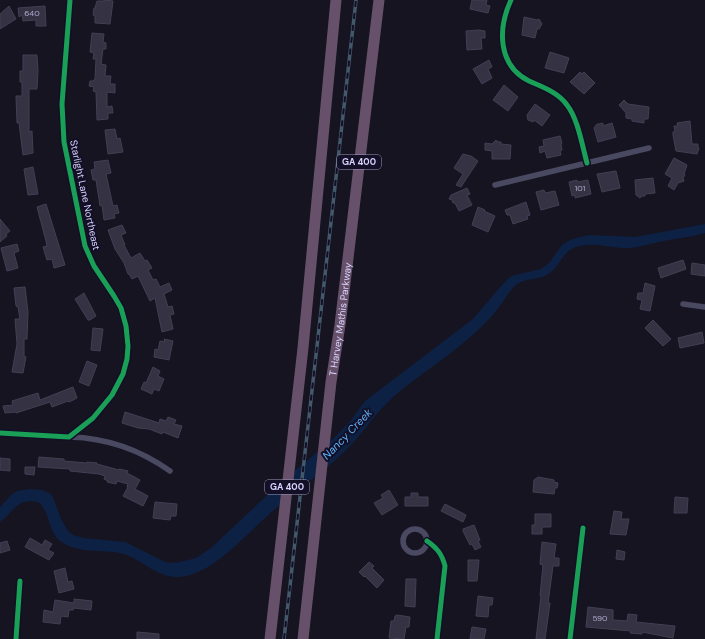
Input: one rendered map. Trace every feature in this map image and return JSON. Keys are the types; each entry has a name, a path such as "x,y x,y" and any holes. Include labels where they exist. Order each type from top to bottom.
{"highway":[{"name":"GA 400","path":"270,639 296,410 336,0"},
{"name":"T Harvey Mathis Parkway","path":"302,639 331,382 341,317 379,0"}],"street":[{"name":"Starlight Lane Northeast","path":"69,437 93,418 112,395 123,374 127,359 128,346 126,326 121,308 94,266 85,246 64,142 62,104 70,0"},
{"path":"511,0 502,32 503,46 506,57 513,68 522,77 549,90 568,105 573,116 586,163"},
{"path":"495,185 649,148"},
{"path":"683,304 705,306"},
{"path":"0,433 96,439 123,445 148,456 170,471"},
{"path":"570,639 583,528"},
{"path":"427,541 425,548 419,553 415,553 408,550 403,540 407,533 418,530 424,534 427,541 436,547 442,556 445,566 437,639"},
{"path":"16,639 20,581"}],"water":[{"name":"Nancy Creek","path":"705,224 705,233 639,247 623,248 582,245 570,250 548,274 540,278 526,280 518,284 510,291 495,313 480,329 394,396 337,459 274,510 217,561 197,572 181,577 169,576 155,571 124,554 107,551 83,550 67,545 56,537 45,511 38,502 31,501 20,503 0,522 0,507 12,494 17,491 30,489 42,490 51,494 61,519 68,531 73,535 84,538 125,542 165,562 175,563 196,558 211,548 278,485 335,437 351,420 365,401 473,319 510,277 541,269 549,263 562,245 570,240 580,237 590,235 635,237"}],"building":[{"path":"472,0 487,0 486,5 490,6 488,13 470,9"},
{"path":"97,1 113,1 110,24 95,23 95,16 93,15"},
{"path":"9,6 16,19 0,29 0,14"},
{"path":"45,6 46,26 36,26 36,20 23,21 22,15 19,17 18,8"},
{"path":"524,17 537,20 539,19 542,24 539,29 537,29 535,38 522,35"},
{"path":"466,31 485,31 485,38 481,38 482,49 467,50"},
{"path":"92,33 104,34 103,42 106,43 106,49 103,49 101,64 106,65 105,76 111,76 110,84 115,84 115,93 107,92 107,107 112,106 113,113 108,113 108,119 97,120 96,92 93,91 94,87 89,86 90,81 95,79 96,59 93,59 94,53 90,52"},
{"path":"550,52 569,58 564,73 545,68"},
{"path":"23,55 37,55 38,71 37,89 29,89 29,132 32,131 33,153 23,155 19,123 17,123 16,96 22,96 20,71 23,71"},
{"path":"489,60 492,67 488,69 492,78 482,84 473,69"},
{"path":"580,72 582,74 584,72 595,83 584,94 570,82"},
{"path":"504,85 518,97 508,111 493,100"},
{"path":"624,100 628,104 649,107 648,119 644,119 644,123 632,121 632,119 626,118 626,113 619,105"},
{"path":"535,104 550,115 542,126 534,120 533,122 528,120 527,115"},
{"path":"690,121 692,144 698,144 699,148 697,154 676,151 673,135 673,132 675,131 674,126 678,126 677,123"},
{"path":"603,123 603,126 612,123 616,137 598,142 594,128 597,124"},
{"path":"115,129 117,139 120,138 123,152 108,154 105,130"},
{"path":"560,136 562,143 562,150 560,151 561,155 547,158 545,151 540,153 539,147 544,146 543,140"},
{"path":"496,140 501,142 501,144 511,145 510,159 492,159 492,151 485,150 485,143 492,144"},
{"path":"463,154 471,156 478,161 461,187 456,185 463,174 454,168"},
{"path":"674,158 687,165 683,178 684,181 678,183 674,190 668,186 672,178 665,174"},
{"path":"108,160 111,173 106,174 113,206 117,205 119,213 114,214 115,218 104,220 96,180 93,180 91,170 95,169 94,162"},
{"path":"33,167 38,194 28,195 24,169"},
{"path":"616,171 620,188 602,192 597,174"},
{"path":"653,178 655,193 645,194 645,196 640,198 636,195 635,180"},
{"path":"577,180 577,182 588,180 591,194 575,198 575,195 572,196 569,182"},
{"path":"467,188 470,194 467,195 472,205 459,211 455,203 449,199 451,195"},
{"path":"544,190 545,193 555,191 559,205 541,210 536,192"},
{"path":"526,202 530,215 527,216 528,219 513,224 510,215 507,215 505,210"},
{"path":"46,204 65,265 54,268 52,259 47,260 43,247 47,246 37,207"},
{"path":"478,207 495,216 488,232 472,225"},
{"path":"0,219 10,231 0,242"},
{"path":"122,225 126,233 121,235 124,245 131,258 140,253 152,268 148,270 153,280 156,279 160,287 169,283 172,290 164,294 168,307 172,306 174,314 170,315 173,329 162,332 155,298 150,301 138,276 132,279 115,249 108,230"},
{"path":"17,244 19,251 14,253 18,268 7,271 1,248"},
{"path":"683,260 686,269 661,278 658,268"},
{"path":"692,263 705,265 705,276 691,274"},
{"path":"645,283 655,286 650,311 640,309 642,300 637,299 638,293 643,293"},
{"path":"25,287 28,312 27,339 24,339 24,356 26,357 23,373 12,372 17,344 15,319 20,319 18,307 16,306 14,288"},
{"path":"84,293 96,316 90,320 88,320 75,299"},
{"path":"653,320 671,339 663,346 645,328"},
{"path":"93,328 103,329 100,351 91,350"},
{"path":"702,332 704,343 680,348 678,338"},
{"path":"164,339 173,341 169,360 154,357 155,349 158,350 160,341 165,342"},
{"path":"87,361 97,365 89,386 79,382"},
{"path":"153,367 160,371 158,376 164,379 159,391 154,389 152,394 141,389 144,382 146,383"},
{"path":"73,387 77,398 69,402 68,401 52,407 50,402 16,413 5,413 3,406 13,405 12,401 38,393 40,400"},
{"path":"125,412 159,423 160,419 166,421 168,417 176,420 174,424 182,426 178,438 163,432 162,434 149,429 138,428 122,423"},
{"path":"39,457 64,459 64,461 97,463 119,470 128,471 127,473 140,480 135,489 148,496 143,506 123,496 128,484 117,481 116,484 107,482 108,481 104,479 105,476 99,474 70,471 70,469 38,467"},
{"path":"0,458 10,459 10,471 0,470"},
{"path":"25,467 35,467 34,475 25,474"},
{"path":"538,477 554,480 554,482 558,483 554,494 533,492 534,480"},
{"path":"389,490 398,505 382,515 374,503 383,498 381,495"},
{"path":"411,493 418,493 418,497 428,497 428,506 405,506 405,497 411,497"},
{"path":"675,497 688,498 687,513 674,513"},
{"path":"155,502 177,504 176,516 171,516 170,520 153,518"},
{"path":"445,504 466,515 463,522 441,511"},
{"path":"614,511 622,512 621,519 629,519 626,535 610,534"},
{"path":"535,514 551,514 551,527 542,527 542,534 532,534 532,525 535,525"},
{"path":"474,525 481,547 475,550 472,544 470,545 463,531 463,529"},
{"path":"30,538 42,545 45,540 52,544 48,550 54,553 49,560 25,547"},
{"path":"7,541 10,550 0,553 0,543"},
{"path":"542,542 556,544 554,558 559,558 559,566 553,566 545,639 536,639 543,565 540,564"},
{"path":"617,550 625,552 624,560 616,559"},
{"path":"468,560 479,560 477,581 468,581"},
{"path":"369,562 374,566 372,568 384,580 377,588 359,572"},
{"path":"65,568 68,582 72,581 74,589 59,593 54,571"},
{"path":"406,579 416,579 415,607 405,606"},
{"path":"478,596 493,598 492,605 489,605 488,617 476,616"},
{"path":"74,599 92,601 91,610 74,608 73,610 69,610 68,617 61,616 60,624 43,622 44,610 53,612 55,600 74,603"},
{"path":"588,607 613,610 613,620 627,621 628,614 637,615 636,622 675,626 673,638 642,632 642,634 630,633 631,631 586,627"},
{"path":"395,616 410,617 409,627 406,627 404,639 389,638 391,621 394,621"},
{"path":"472,627 486,629 484,639 470,639"},
{"path":"137,632 159,634 159,639 137,639"}],"railway":[{"path":"284,639 356,0"}],"cycle path":[{"path":"0,433 69,437 93,418 112,395 123,374 127,359 128,346 126,326 121,308 94,266 85,246 64,142 62,104 70,0"},
{"path":"511,0 504,22 503,45 506,56 511,66 519,74 529,81 554,93 567,105 577,125 587,163"},
{"path":"570,639 583,528"},
{"path":"427,541 439,552 445,566 437,639"},
{"path":"16,639 20,581"}]}
